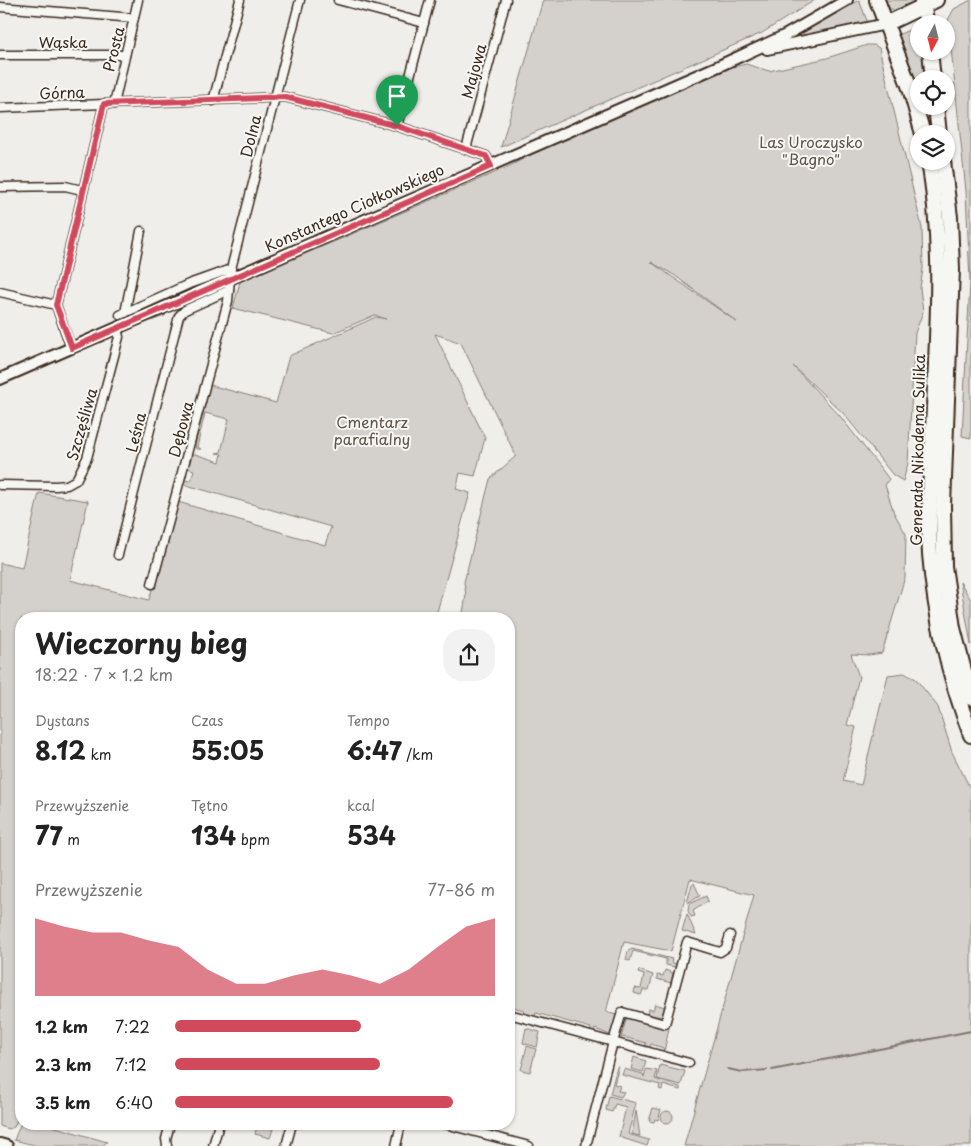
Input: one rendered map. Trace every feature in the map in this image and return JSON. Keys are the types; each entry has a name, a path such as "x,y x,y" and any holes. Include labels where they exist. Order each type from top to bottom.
{"highway":[{"path":"877,0 910,88 920,125"},
{"path":"886,24 927,2 927,15"},
{"name":"Generała Nikodema Sulika","path":"930,170 936,209 940,268 930,498 930,554 936,602 948,661 971,735"},
{"name":"Generała Nikodema Sulika","path":"944,170 950,217 952,269 942,505 944,566 952,628 971,698"},
{"path":"930,554 933,550 938,552 944,566"}],"street":[{"name":"Prosta","path":"114,104 138,0"},
{"path":"213,101 240,0"},
{"name":"Dolna","path":"229,285 231,269 300,0"},
{"path":"338,0 424,22"},
{"path":"397,126 430,0"},
{"name":"Majowa","path":"466,149 506,0"},
{"name":"Konstantego Ciołkowskiego","path":"0,379 118,328 229,285 491,166 721,66 786,35 847,0"},
{"path":"0,7 134,18"},
{"name":"Konstantego Ciołkowskiego","path":"721,66 771,48 886,24"},
{"name":"Wąska","path":"0,55 125,55"},
{"name":"Górna","path":"0,108 285,97 397,126 466,149 486,156 491,166"},
{"path":"72,348 56,305 104,104"},
{"path":"0,187 65,186 82,190"},
{"path":"141,231 122,314 189,284 231,269"},
{"name":"Leśna","path":"118,555 179,316 185,310 229,285"},
{"name":"Dębowa","path":"152,584 224,320 229,285"},
{"path":"0,292 56,305"},
{"name":"Szczęśliwa","path":"0,484 56,486 67,485 76,480 82,471 98,420 119,337 118,328"},
{"path":"586,1146 622,1012 665,1024 686,942 720,952 726,948 730,935"},
{"path":"515,1016 689,1062"},
{"path":"167,1146 166,1139 168,1130"},
{"path":"213,1146 217,1130"},
{"path":"286,1146 290,1130"},
{"path":"396,1146 400,1130"},
{"path":"468,1130 529,1146"},
{"path":"0,1144 7,1146"}],"green space":[{"path":"543,0 815,0 762,33 501,147"},
{"path":"859,0 868,23 783,41"},
{"path":"885,0 915,0 914,3 897,12 887,7"},
{"path":"971,0 971,438 962,436 970,282 966,191 955,70 953,70 952,60 955,60 955,15 951,15 954,9"},
{"path":"910,30 910,60 924,60 925,70 910,70 910,75 895,36"},
{"path":"867,45 874,45 879,48 922,228 923,269 920,288 923,312 915,333 908,463 903,481 893,475 843,413 792,365 840,416 889,479 885,485 894,513 906,534 905,577 882,653 869,655 851,654 859,677 847,725 856,727 843,781 861,785 888,675 904,673 916,679 938,707 952,752 971,790 971,1146 684,1146 754,895 690,879 671,951 624,942 606,1012 616,1015 610,1035 595,1029 593,1033 590,1033 591,1028 536,1013 534,1018 523,1015 524,1010 515,1008 515,612 463,612 466,595 464,582 490,479 516,456 461,343 435,334 485,438 475,476 460,473 456,489 470,493 437,612 15,612 15,1125 9,1129 0,1126 0,563 22,568 39,493 88,501 70,580 149,600 178,502 325,545 331,527 183,484 184,480 191,481 194,470 188,468 192,456 195,454 220,462 222,454 216,453 221,452 229,419 205,413 197,447 201,449 196,449 195,445 210,385 276,403 289,356 376,317 386,319 375,315 333,333 233,308 240,282 508,167 556,141 724,69 746,64 769,71 827,58","holes":["651,262 674,275 737,322"]},
{"path":"923,115 931,115 932,125 926,125"},
{"path":"960,582 971,600 971,645"},
{"path":"694,883 700,896 687,903 692,884"},
{"path":"706,896 708,901 693,911 695,916 691,917 688,911 689,904"},
{"path":"687,914 696,935 682,931"},
{"path":"632,949 672,959 671,962 676,964 675,967 666,965 666,959 633,951 630,961 626,960 628,951"},
{"path":"639,970 653,975 649,990 643,990 641,995 634,993 635,988 641,989 644,975 638,973"},
{"path":"665,970 673,973 671,983 657,979 657,975 663,976"},
{"path":"655,1004 665,1007 661,1017 647,1014 648,1009 653,1010"},
{"path":"627,1016 669,1028 664,1052 663,1048 651,1044 649,1049 645,1048 646,1043 621,1038"},
{"path":"526,1028 540,1032 537,1047 523,1043"},
{"path":"527,1046 536,1049 530,1072 521,1070"},
{"path":"634,1057 646,1061 643,1072 631,1069"},
{"path":"660,1065 685,1071 681,1085 657,1079"},
{"path":"617,1067 619,1067 614,1084 620,1086 618,1091 624,1092 621,1097 610,1094"},
{"path":"624,1069 643,1074 644,1077 646,1069 657,1071 655,1079 680,1087 680,1090 663,1085 662,1090 659,1089 660,1085 622,1075"},
{"path":"609,1096 636,1103 628,1134 649,1140 647,1146 619,1137 626,1107 615,1104 612,1112 606,1110"},
{"path":"653,1108 661,1110 658,1120 655,1119 654,1122 649,1121"},
{"path":"636,1111 640,1136 632,1134"},
{"path":"665,1111 669,1111 673,1117 669,1123 665,1123 661,1119 661,1115"},
{"path":"18,1130 66,1130 107,1142 102,1146 38,1146 14,1140"},
{"path":"256,1130 273,1130 270,1138 255,1134"}],"waterway":[{"path":"123,331 165,315"},
{"path":"772,1070 971,1031"},
{"path":"728,1069 742,1072 767,1070"}],"route":[{"path":"285,97 397,126 486,156 491,166 72,348 56,305 63,269 104,104 285,97"}],"park label":[{"name":"Las Uroczysko \"Bagno\"","path":"811,150"},
{"name":"Cmentarz parafialny","path":"372,430"}]}
